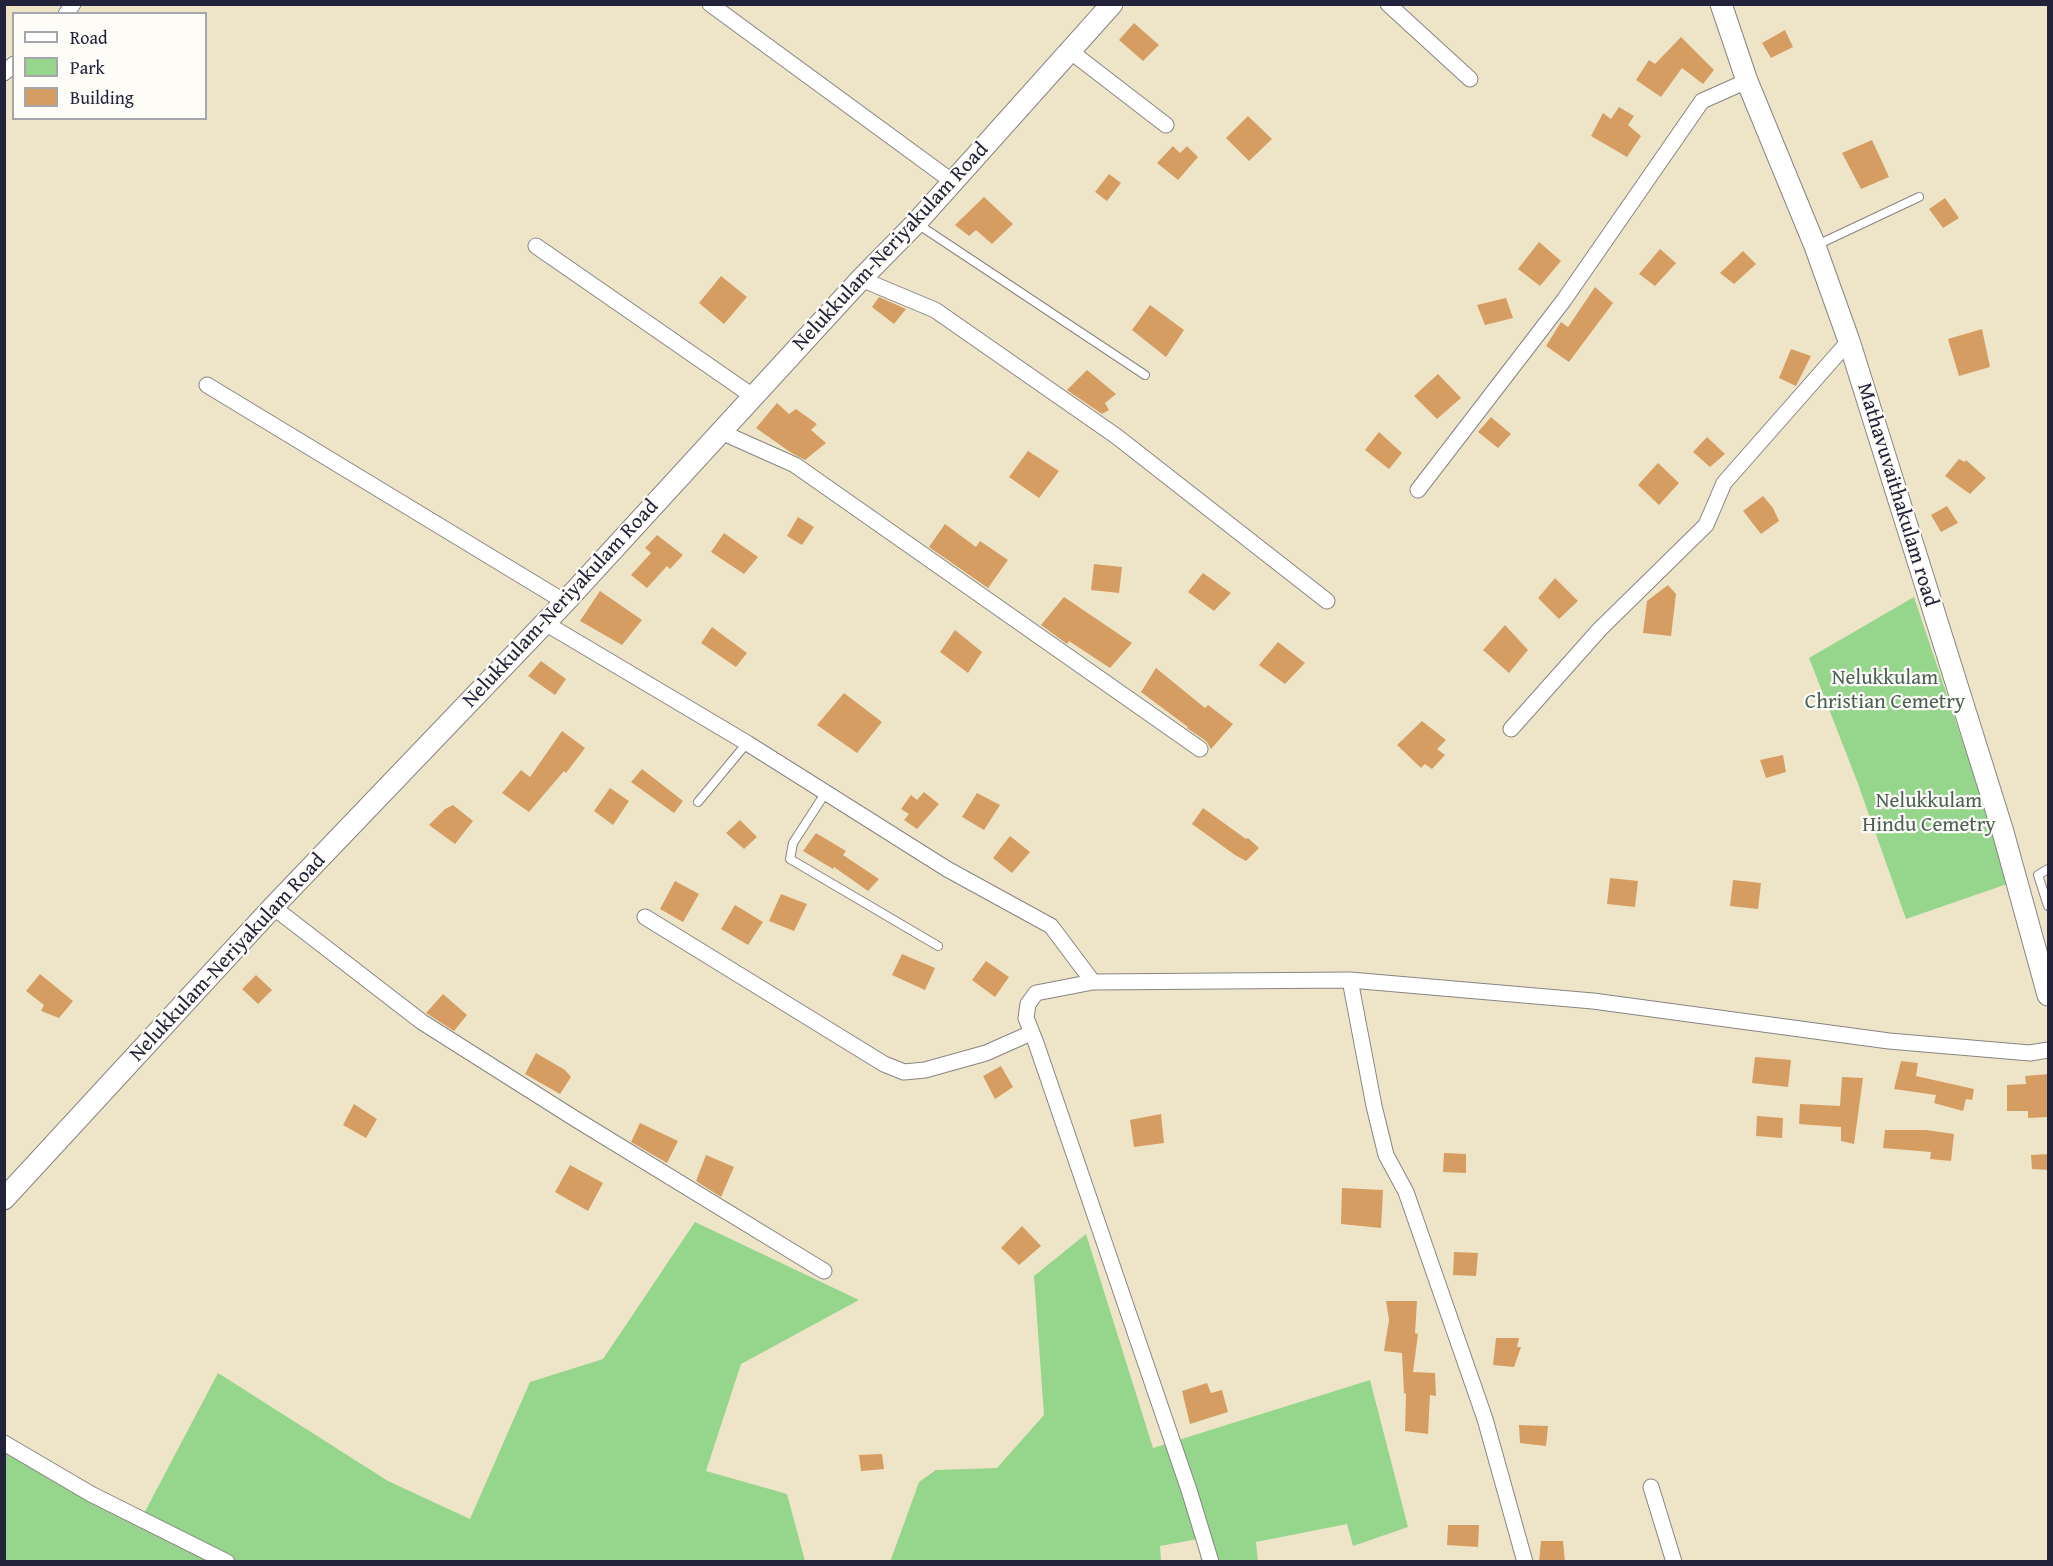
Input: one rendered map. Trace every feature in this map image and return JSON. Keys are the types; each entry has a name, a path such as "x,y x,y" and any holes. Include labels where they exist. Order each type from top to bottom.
{"main road":[{"name":"Nelukkulam-Neriyakulam Road","path":"4,1199 273,907 565,602 861,279 916,223 1112,4"},
{"name":"Mathavuvaithakulam road","path":"1721,4 1747,81 1815,246 1849,341 2003,832 2049,995"}],"street":[{"path":"710,4 952,182"},
{"path":"1388,4 1470,79"},
{"path":"1070,51 1166,125"},
{"path":"1418,490 1564,300 1702,101 1747,81"},
{"path":"536,246 754,396"},
{"path":"861,279 935,310 1116,435 1327,601"},
{"path":"1511,729 1600,629 1706,525 1724,483 1849,341"},
{"path":"207,385 565,602"},
{"path":"721,432 795,465 1200,749"},
{"path":"545,623 747,743 947,869 1051,926 1093,982"},
{"path":"273,907 423,1022 577,1120 824,1271"},
{"path":"645,917 863,1052 904,1072 925,1070 986,1053 1031,1033"},
{"path":"1350,980 1374,1106 1386,1155 1406,1192 1485,1419 1525,1562"},
{"path":"1211,1562 1189,1490 1026,1018 1026,1011 1036,993 1093,982 1350,980 1593,1001 1889,1041 2031,1053 2049,1050"},
{"path":"4,1443 91,1494 227,1562"},
{"path":"1652,1487 1674,1562"}],"lane":[{"path":"1815,246 1919,197"},
{"path":"916,223 1145,375"},
{"path":"699,802 747,743"},
{"path":"826,792 793,843 790,859 938,946"},
{"path":"2049,869 2038,875 2049,906"}],"green space":[{"path":"1914,597 2010,883 1906,919 1857,781 1809,658"},
{"path":"695,1222 859,1300 741,1364 706,1471 787,1494 805,1561 5,1561 4,1451 140,1521 218,1373 388,1481 470,1519 530,1382 603,1359"},
{"path":"1086,1234 1153,1448 1370,1380 1408,1527 1353,1546 1347,1524 1256,1542 1258,1561 1201,1561 1198,1539 1160,1546 1161,1561 890,1562 919,1482 936,1470 997,1468 1044,1415 1034,1276"}],"building":[{"path":"1134,23 1159,45 1143,61 1119,40"},
{"path":"1785,30 1793,47 1771,58 1762,43"},
{"path":"1681,37 1714,70 1703,84 1682,68 1661,97 1636,80 1649,60 1655,64"},
{"path":"1619,107 1634,116 1628,125 1641,136 1627,157 1591,136 1603,113 1611,119"},
{"path":"1248,116 1272,139 1249,161 1226,138"},
{"path":"1872,140 1889,177 1861,189 1842,153"},
{"path":"1173,146 1180,153 1187,146 1198,157 1178,180 1157,163"},
{"path":"1109,174 1121,183 1107,201 1095,192"},
{"path":"984,197 1013,224 992,244 976,230 969,236 955,225"},
{"path":"1945,198 1959,218 1943,228 1929,209"},
{"path":"1539,242 1561,261 1540,286 1518,269"},
{"path":"1660,249 1676,263 1655,286 1639,274"},
{"path":"1743,251 1756,264 1734,284 1720,273"},
{"path":"721,276 747,297 724,324 699,303"},
{"path":"1595,287 1613,303 1569,362 1546,346 1561,322 1568,327"},
{"path":"879,297 906,309 894,324 872,307"},
{"path":"1506,298 1513,318 1485,325 1477,305"},
{"path":"1150,305 1184,330 1166,357 1132,330"},
{"path":"1982,329 1990,367 1959,376 1948,339"},
{"path":"1791,349 1811,356 1796,386 1779,378"},
{"path":"1087,370 1116,394 1105,403 1109,410 1102,414 1067,390"},
{"path":"1438,374 1461,398 1437,419 1414,396"},
{"path":"777,403 789,414 796,409 817,424 811,430 826,443 805,460 756,428"},
{"path":"1491,417 1511,434 1498,448 1478,432"},
{"path":"1379,432 1402,453 1389,469 1365,450"},
{"path":"1707,437 1725,454 1710,467 1693,452"},
{"path":"1028,451 1059,471 1039,498 1009,477"},
{"path":"1959,459 1965,462 1966,460 1986,478 1970,494 1945,476"},
{"path":"1658,463 1679,483 1659,505 1638,485"},
{"path":"1763,496 1773,508 1779,521 1761,534 1743,511"},
{"path":"1947,506 1958,523 1941,532 1931,515"},
{"path":"798,517 814,527 802,545 787,536"},
{"path":"945,524 976,547 980,541 1008,560 988,588 929,547"},
{"path":"724,533 758,557 744,574 711,552"},
{"path":"657,535 683,555 670,569 667,566 647,588 631,575 651,553 645,548"},
{"path":"1094,564 1122,567 1119,593 1091,590"},
{"path":"1203,573 1231,593 1214,611 1188,592"},
{"path":"1555,578 1578,601 1559,619 1538,598"},
{"path":"1668,585 1676,594 1671,636 1643,633 1647,601"},
{"path":"600,591 642,620 622,645 580,621"},
{"path":"1064,597 1132,643 1110,668 1069,641 1067,644 1041,625"},
{"path":"1505,625 1528,650 1509,673 1483,650"},
{"path":"712,627 747,653 736,667 701,643"},
{"path":"955,630 982,652 968,673 940,652"},
{"path":"1278,642 1305,663 1285,684 1259,665"},
{"path":"541,661 566,679 555,695 528,676"},
{"path":"1156,668 1205,708 1208,705 1233,724 1211,749 1206,741 1141,692"},
{"path":"844,693 882,722 857,753 817,725"},
{"path":"1422,721 1446,740 1437,749 1445,755 1432,769 1425,764 1421,768 1397,745"},
{"path":"562,731 585,748 566,773 564,771 529,812 502,793 521,770 530,777"},
{"path":"1783,755 1786,772 1766,778 1760,760"},
{"path":"642,769 683,801 674,813 631,782"},
{"path":"610,788 629,801 613,825 594,811"},
{"path":"924,792 939,804 917,829 904,820 909,814 901,809 911,795 917,800"},
{"path":"977,793 1000,805 984,830 962,817"},
{"path":"453,805 473,821 455,844 429,825 445,809"},
{"path":"1203,808 1259,848 1246,861 1235,855 1192,824"},
{"path":"740,820 757,837 744,849 726,833"},
{"path":"816,833 846,851 843,855 879,879 868,891 834,867 833,869 803,851"},
{"path":"1010,836 1030,852 1012,873 993,858"},
{"path":"1610,878 1638,881 1635,907 1607,904"},
{"path":"1733,880 1761,883 1758,909 1730,906"},
{"path":"675,881 699,894 683,922 660,909"},
{"path":"781,894 807,904 794,931 769,921"},
{"path":"735,905 763,922 748,945 721,929"},
{"path":"902,954 935,968 925,990 892,975"},
{"path":"986,961 1009,977 995,997 972,980"},
{"path":"40,974 73,1001 59,1018 41,1011 44,1005 26,991"},
{"path":"256,975 272,990 258,1004 242,989"},
{"path":"443,994 467,1015 454,1031 426,1013"},
{"path":"536,1053 565,1070 571,1077 560,1094 525,1074"},
{"path":"1755,1057 1791,1060 1788,1087 1752,1083"},
{"path":"1901,1061 1918,1063 1916,1076 1974,1089 1972,1100 1966,1099 1963,1111 1934,1103 1936,1095 1894,1089"},
{"path":"1001,1066 1013,1087 995,1099 983,1076"},
{"path":"2049,1074 2049,1117 2028,1118 2028,1111 2007,1111 2007,1085 2026,1084 2025,1076"},
{"path":"1842,1077 1863,1078 1854,1144 1841,1141 1841,1127 1799,1124 1800,1104 1840,1106"},
{"path":"354,1104 377,1119 366,1138 343,1125"},
{"path":"1161,1114 1164,1143 1134,1147 1130,1120"},
{"path":"1757,1116 1783,1118 1782,1138 1756,1136"},
{"path":"640,1123 678,1141 667,1163 631,1142"},
{"path":"1885,1130 1926,1130 1954,1134 1951,1161 1930,1159 1931,1152 1883,1148"},
{"path":"1444,1153 1466,1154 1466,1173 1443,1172"},
{"path":"2049,1154 2049,1170 2032,1169 2031,1155"},
{"path":"706,1155 734,1167 721,1197 696,1181"},
{"path":"570,1165 603,1183 588,1211 555,1192"},
{"path":"1342,1188 1383,1190 1381,1228 1341,1224"},
{"path":"1022,1226 1041,1246 1019,1265 1001,1248"},
{"path":"1454,1252 1478,1253 1476,1276 1453,1275"},
{"path":"1386,1301 1417,1301 1415,1333 1418,1334 1413,1372 1435,1373 1436,1396 1430,1395 1428,1434 1405,1431 1406,1394 1404,1393 1402,1353 1384,1351 1389,1320"},
{"path":"1496,1338 1519,1338 1517,1347 1521,1347 1514,1367 1493,1365"},
{"path":"1207,1383 1211,1393 1222,1390 1228,1412 1190,1424 1182,1391"},
{"path":"1519,1425 1548,1426 1546,1446 1520,1443"},
{"path":"882,1454 884,1469 861,1471 859,1455"},
{"path":"1448,1525 1479,1525 1478,1547 1447,1545"},
{"path":"1541,1541 1563,1541 1565,1562 1539,1562"}],"park label":[{"name":"Nelukkulam Christian Cemetry","path":"1885,691"},
{"name":"Nelukkulam Hindu Cemetry","path":"1929,814"}]}
